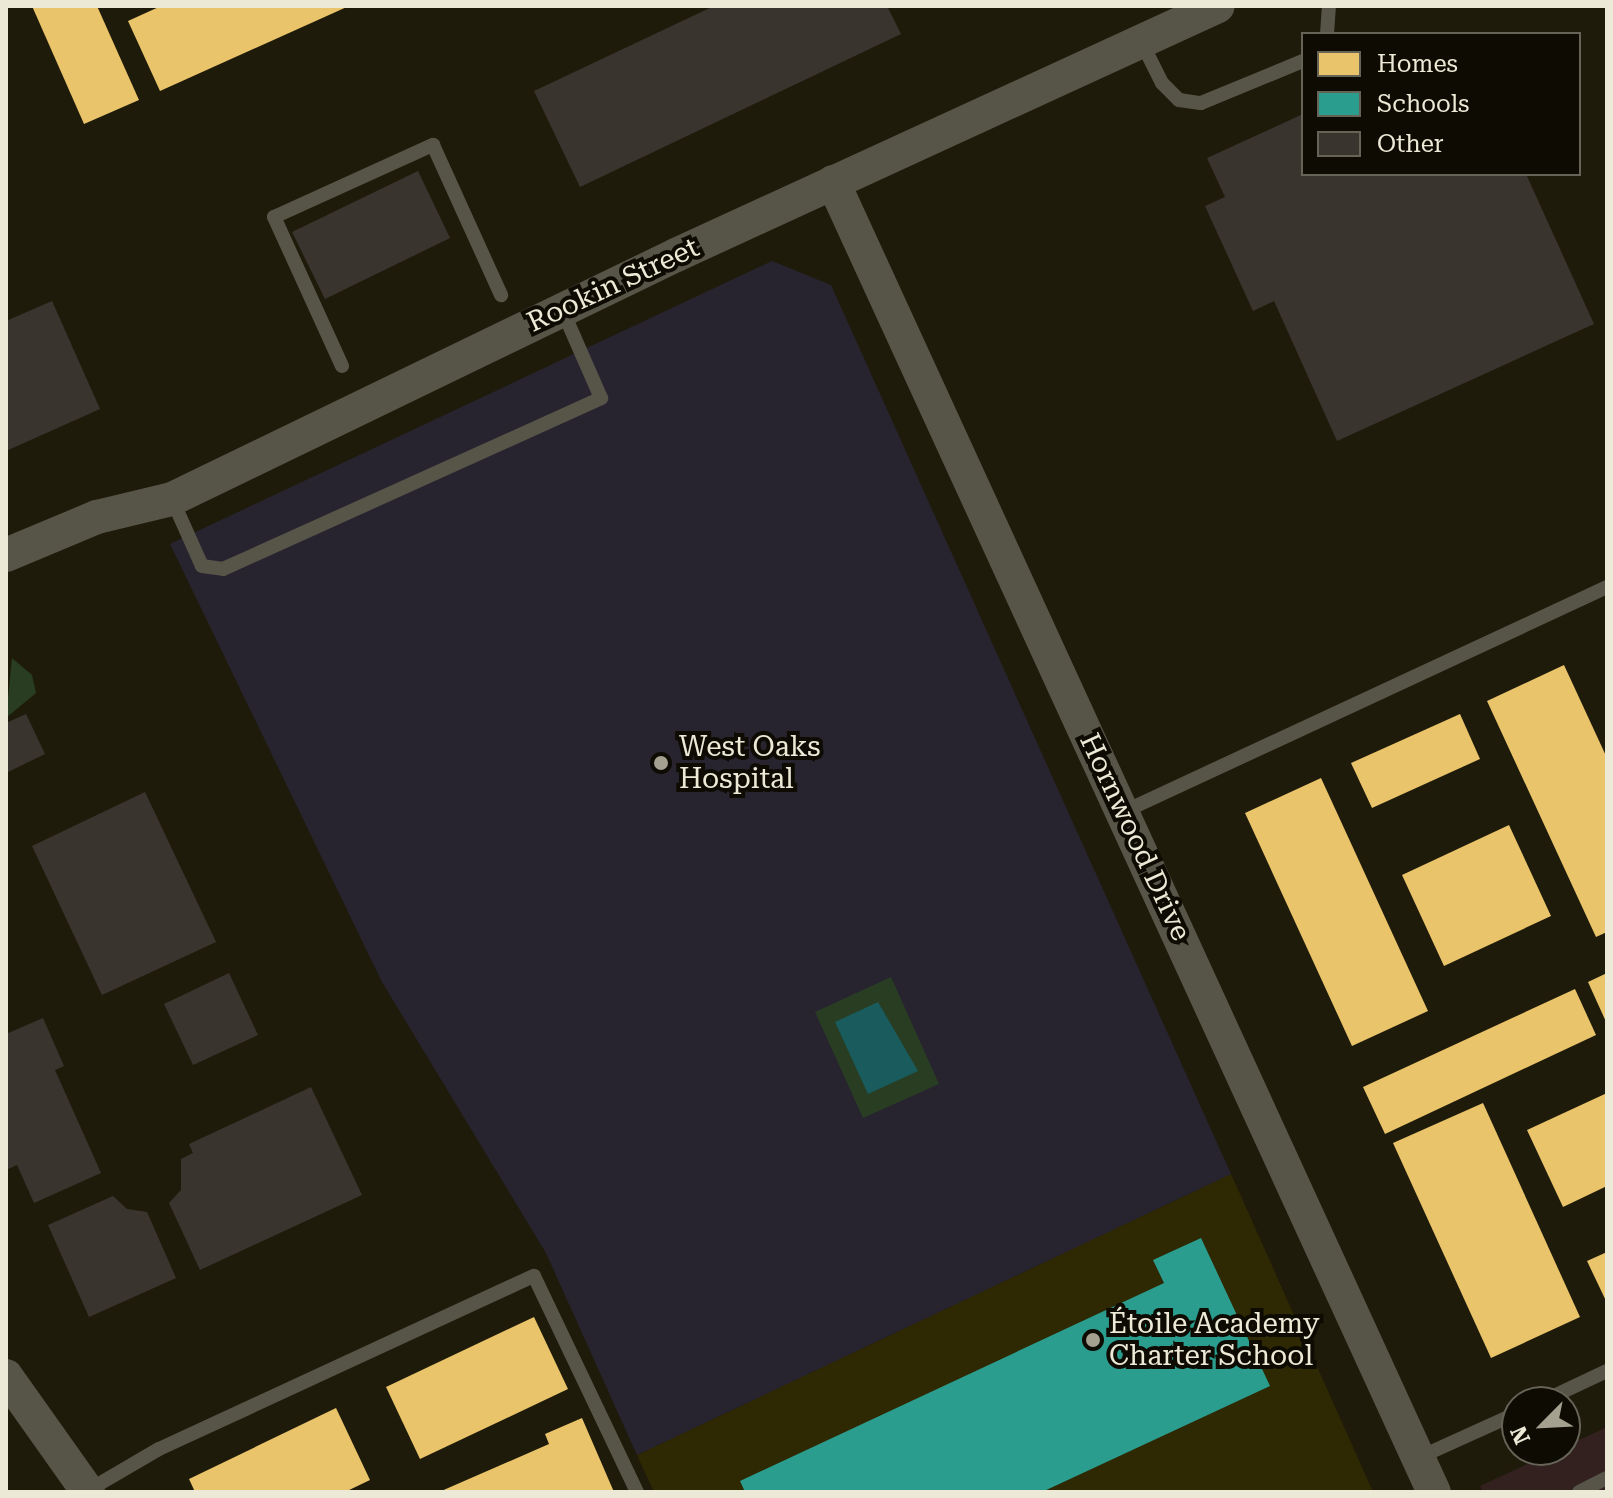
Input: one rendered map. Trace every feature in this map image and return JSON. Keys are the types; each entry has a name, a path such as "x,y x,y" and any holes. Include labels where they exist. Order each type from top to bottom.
{"street":[{"name":"Rookin Street","path":"6,555 97,517 172,499 562,309 1218,6"},
{"name":"Hornwood Drive","path":"833,182 1434,1492"},
{"path":"6,1376 87,1491"}],"lane":[{"path":"1327,32 1329,6"},
{"path":"1141,41 1162,83 1179,100 1201,103 1301,62"},
{"path":"342,366 274,217 433,145 501,295"},
{"path":"172,499 202,566 223,569 601,398 562,309"},
{"path":"1123,812 1607,587"},
{"path":"87,1491 159,1449 534,1276 637,1492"},
{"path":"1575,1386 1607,1371"},
{"path":"1420,1457 1501,1420"},
{"path":"1579,1492 1607,1478"}],"shaded area":[{"name":"West Oaks Hospital","path":"772,261 831,285 1231,1174 637,1455 546,1253 382,982 170,544"},
{"name":"Étoile Academy Charter School","path":"1231,1174 1373,1492 654,1492 637,1455"},
{"path":"1607,1427 1607,1492 1483,1492 1480,1486 1523,1466 1581,1466 1581,1439"}],"green space":[{"path":"12,658 32,675 36,693 6,718"},
{"path":"891,977 939,1084 863,1118 815,1012"}],"water":[{"path":"878,1002 918,1071 868,1094 835,1022"}],"building: Homes":[{"path":"32,6 97,6 139,100 84,124"},
{"path":"161,6 349,6 160,91 128,21"},
{"path":"1564,665 1607,758 1607,932 1596,937 1487,701"},
{"path":"1460,714 1480,759 1372,808 1351,763"},
{"path":"1321,778 1428,1011 1352,1046 1245,813"},
{"path":"1509,825 1551,916 1444,966 1402,875"},
{"path":"1607,973 1607,1024 1588,982"},
{"path":"1575,989 1596,1035 1385,1134 1363,1087"},
{"path":"1607,1093 1607,1186 1563,1207 1527,1130"},
{"path":"1483,1103 1580,1317 1491,1358 1393,1143"},
{"path":"1607,1252 1607,1303 1587,1261"},
{"path":"534,1317 568,1389 420,1459 386,1387"},
{"path":"336,1408 370,1480 345,1492 195,1492 189,1479"},
{"path":"582,1418 614,1492 439,1492 549,1444 545,1434"}],"building: Schools":[{"path":"1201,1238 1270,1386 1042,1492 745,1492 740,1481 1164,1283 1153,1260"}],"building: Other":[{"path":"714,6 887,6 901,34 580,187 534,91"},
{"path":"1301,115 1301,176 1527,176 1594,324 1337,441 1274,301 1253,311 1205,206 1225,197 1207,158"},
{"path":"418,171 450,238 325,299 292,232"},
{"path":"52,301 100,409 6,451 6,321"},
{"path":"26,714 45,754 6,773 6,723"},
{"path":"145,792 216,942 102,995 32,846"},
{"path":"229,973 258,1035 193,1065 164,1004"},
{"path":"43,1018 64,1066 55,1070 101,1173 34,1203 17,1165 6,1170 6,1034"},
{"path":"311,1087 362,1195 200,1270 169,1203 181,1190 181,1159 193,1153 189,1144"},
{"path":"113,1196 127,1209 147,1212 176,1278 89,1317 48,1225"}],"place":[{"name":"West Oaks Hospital","path":"661,763"},
{"name":"Étoile Academy Charter School","path":"1093,1340"}]}
